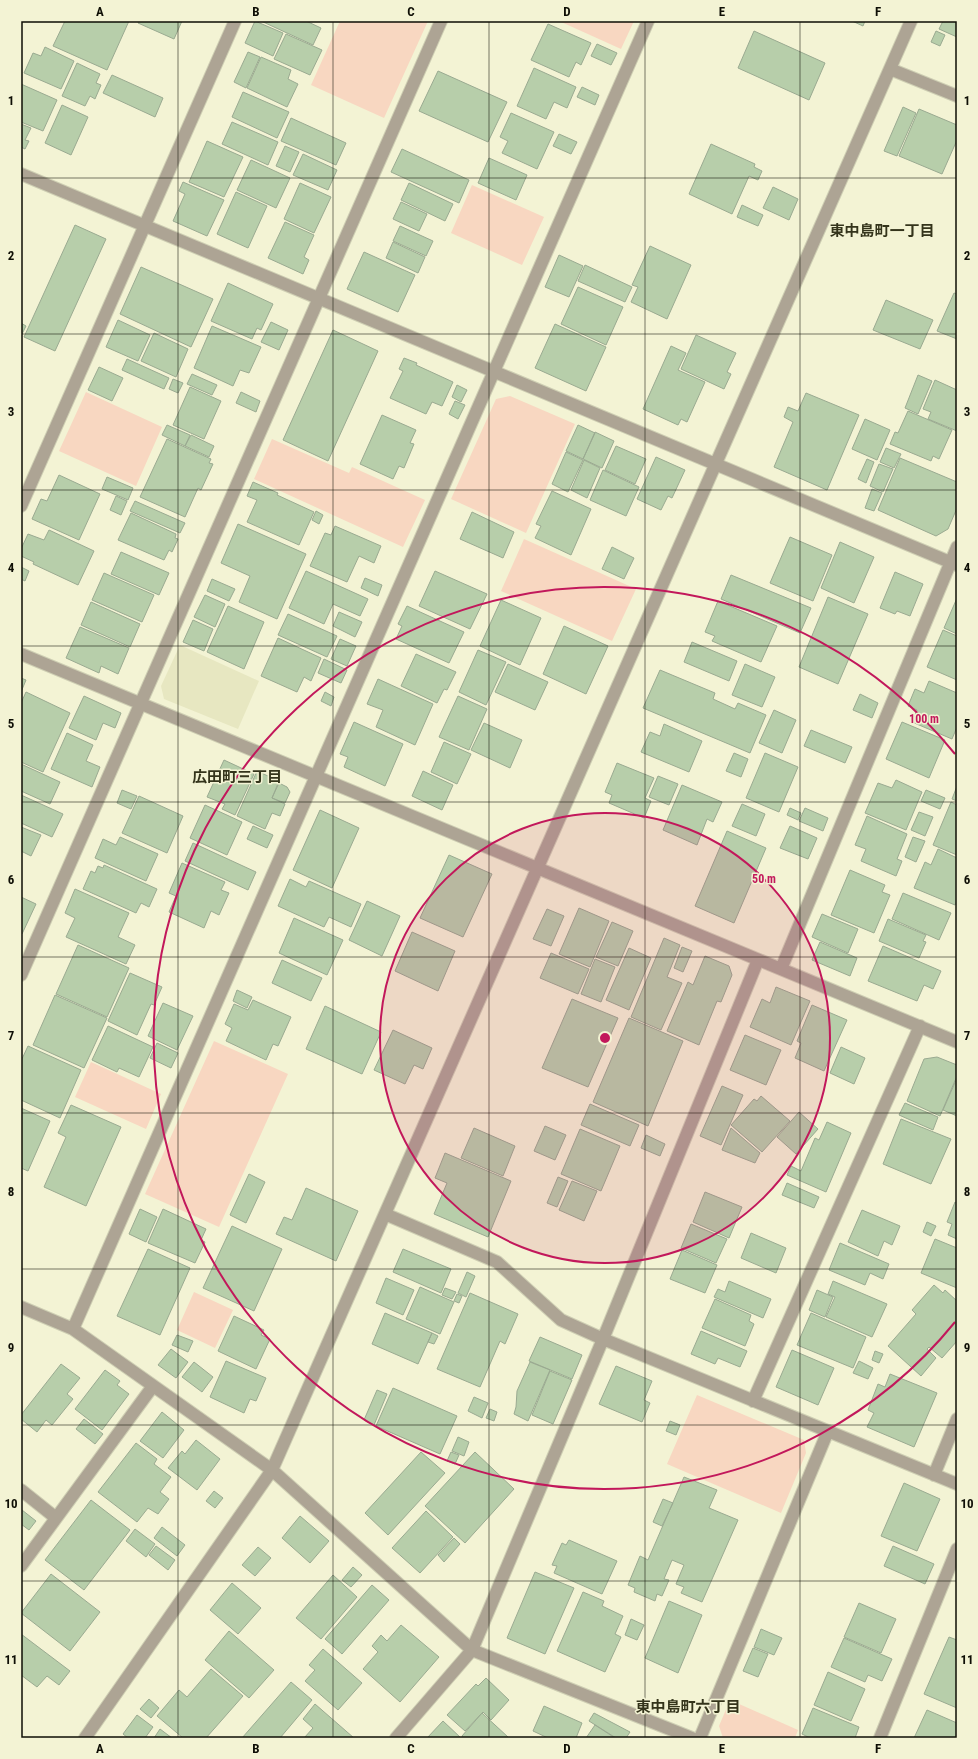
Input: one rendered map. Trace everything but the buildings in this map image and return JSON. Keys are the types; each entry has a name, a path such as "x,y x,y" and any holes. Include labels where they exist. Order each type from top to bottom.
{"street":[{"path":"21,506 236,21"},
{"path":"21,975 441,21"},
{"path":"72,1328 648,21"},
{"path":"85,1738 272,1470 911,21"},
{"path":"890,69 957,96"},
{"path":"21,174 715,465 954,563"},
{"path":"781,969 954,563 957,547"},
{"path":"21,654 957,1042"},
{"path":"396,1738 472,1650 603,1339 758,960"},
{"path":"753,1400 920,1026"},
{"path":"385,1214 497,1262 561,1320 603,1339 957,1484"},
{"path":"21,1307 72,1328 272,1470 472,1650 669,1734 692,1738"},
{"path":"21,1566 153,1386"},
{"path":"934,1474 957,1419"},
{"path":"700,1738 828,1431"},
{"path":"21,1490 56,1518"},
{"path":"880,1738 957,1549"}],"shaded area":[{"path":"340,21 428,21 384,118 311,85"},
{"path":"559,21 634,21 621,49"},
{"path":"472,185 544,217 522,265 451,233"},
{"path":"86,392 162,427 136,486 59,451"},
{"path":"510,396 575,424 526,533 451,499 496,399"},
{"path":"272,439 349,473 352,467 425,500 403,547 254,479"},
{"path":"524,539 636,589 612,641 501,591"},
{"path":"180,645 259,681 238,729 164,699 161,686"},
{"path":"214,1041 288,1074 219,1227 145,1194"},
{"path":"91,1062 161,1094 146,1129 75,1097"},
{"path":"194,1292 233,1310 215,1348 177,1330"},
{"path":"697,1395 804,1440 806,1453 781,1513 667,1464"},
{"path":"730,1700 798,1730 795,1738 723,1738 719,1726"}],"district":[{"name":"東中島町一丁目","path":"882,231"},
{"name":"広田町三丁目","path":"237,777"},
{"name":"東中島町六丁目","path":"688,1707"}]}
